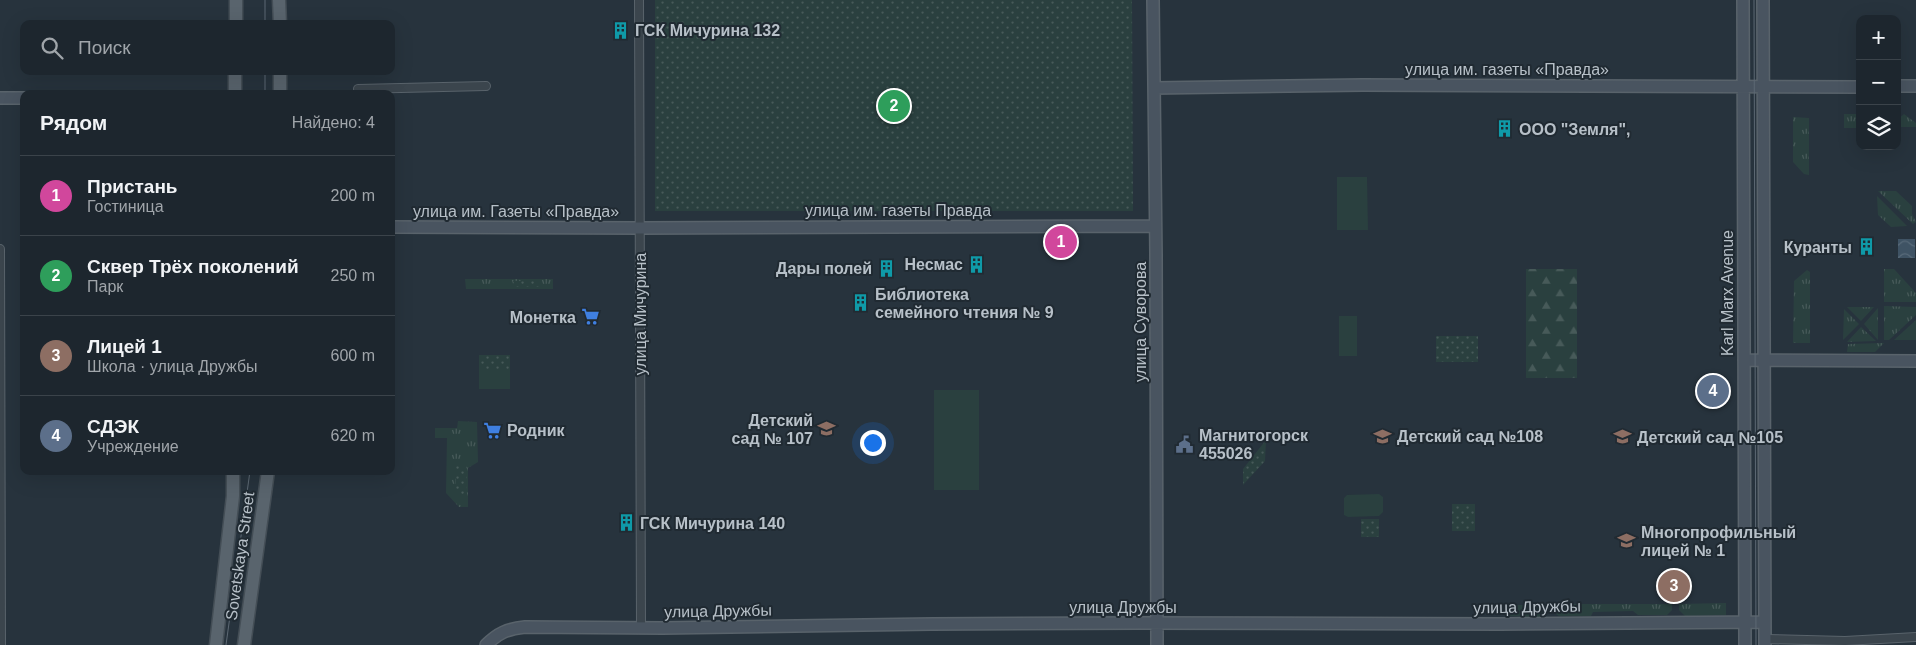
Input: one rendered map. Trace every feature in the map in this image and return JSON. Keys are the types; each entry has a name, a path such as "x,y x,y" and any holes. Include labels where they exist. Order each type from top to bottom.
{"main road":[{"path":"236,0 236,20"},
{"path":"279,0 280,20"},
{"path":"235,75 235,90"},
{"path":"280,75 280,90"},
{"name":"Sovetskaya Street","path":"216,645 233,496 233,475"},
{"name":"Sovetskaya Street","path":"244,645 267,475"}],"street":[{"name":"улица Мичурина","path":"639,0 642,628"},
{"name":"улица Суворова","path":"1153,0 1157,645"},
{"name":"Karl Marx Avenue","path":"1743,0 1745,642"},
{"path":"1763,0 1765,642"},
{"name":"улица им. газеты «Правда»","path":"1154,88 1363,85 1856,86"},
{"path":"358,89 486,86"},
{"path":"1901,86 1916,86"},
{"path":"0,98 20,98"},
{"name":"улица им. газеты Правда","path":"640,228 1155,226"},
{"name":"улица им. Газеты «Правда»","path":"395,227 640,228"},
{"path":"0,249 1,642"},
{"path":"1744,360 1916,361"},
{"name":"улица Дружбы","path":"486,645 496,634 508,629 525,627 1765,622"},
{"path":"1745,642 1844,641 1916,637"}],"green space":[{"path":"655,0 1132,0 1133,211 655,211"},
{"path":"1844,114 1856,114 1856,128 1844,128"},
{"path":"1904,114 1916,123 1916,127 1901,127 1901,117"},
{"path":"1793,117 1809,118 1809,175 1804,174 1793,162"},
{"path":"1337,177 1367,177 1368,230 1337,230"},
{"path":"1878,191 1896,191 1912,206 1912,214 1916,222 1913,224"},
{"path":"1877,196 1907,226 1891,227 1878,215"},
{"path":"1526,269 1577,269 1577,378 1526,378"},
{"path":"1884,269 1894,269 1916,293 1916,302 1884,302"},
{"path":"1807,270 1810,272 1810,343 1793,343 1794,281"},
{"path":"465,279 553,279 553,289 466,289"},
{"path":"513,281 540,281 540,287 513,287"},
{"path":"1884,306 1916,307 1916,315 1889,340 1884,340"},
{"path":"1847,307 1874,307 1861,321"},
{"path":"1878,308 1878,340 1864,324"},
{"path":"1844,309 1859,324 1843,340"},
{"path":"1339,316 1357,316 1357,356 1339,356"},
{"path":"1916,320 1916,340 1894,340"},
{"path":"1861,327 1876,341 1847,342"},
{"path":"1436,336 1478,336 1478,362 1436,362"},
{"path":"1884,343 1875,352 1847,352 1848,344"},
{"path":"479,355 510,355 510,369 479,369"},
{"path":"479,369 510,369 510,389 479,389"},
{"path":"934,390 979,390 979,490 934,490"},
{"path":"458,421 477,422 478,462 468,468 468,507 459,507 446,493 447,438 435,438 435,428 457,428"},
{"path":"1266,440 1265,461 1243,485 1243,469"},
{"path":"456,466 467,466 466,494 456,494"},
{"path":"1379,494 1383,497 1383,512 1379,516 1348,517 1344,515 1344,498 1347,495"},
{"path":"1452,504 1475,504 1475,531 1452,531"},
{"path":"1361,519 1379,519 1379,537 1361,537"},
{"path":"1726,603 1726,615 1685,616 1679,610 1679,604"},
{"path":"1553,604 1672,604 1672,610 1667,615 1638,615 1633,611 1593,612 1591,616 1559,616 1553,612"},
{"path":"1502,605 1546,605 1546,611 1541,617 1508,616 1502,611"}],"water":[{"path":"1898,239 1915,239 1915,258 1898,258"}],"tram line":[{"path":"265,0 265,20"},
{"path":"1754,0 1756,645"},
{"path":"265,75 265,90"},
{"path":"226,645 249,475"}],"place":[{"name":"ГСК Мичурина 132","path":"621,30"},
{"name":"Сквер Трёх поколений","path":"894,106"},
{"name":"ООО \"Земля\",","path":"1505,129"},
{"name":"Пристань","path":"1061,242"},
{"name":"Куранты","path":"1866,247"},
{"name":"Несмас","path":"977,264"},
{"name":"Дары полей","path":"886,268"},
{"name":"Библиотека семейного чтения № 9","path":"861,303"},
{"name":"Монетка","path":"590,317"},
{"name":"СДЭК","path":"1713,391"},
{"name":"Детский сад № 107","path":"827,429"},
{"name":"Родник","path":"493,430"},
{"name":"Детский сад №108","path":"1383,436"},
{"name":"Детский сад №105","path":"1623,437"},
{"name":"Магнитогорск 455026","path":"1185,444"},
{"name":"ГСК Мичурина 140","path":"626,523"},
{"name":"Многопрофильный лицей № 1","path":"1627,541"},
{"name":"Лицей 1","path":"1674,586"}]}
